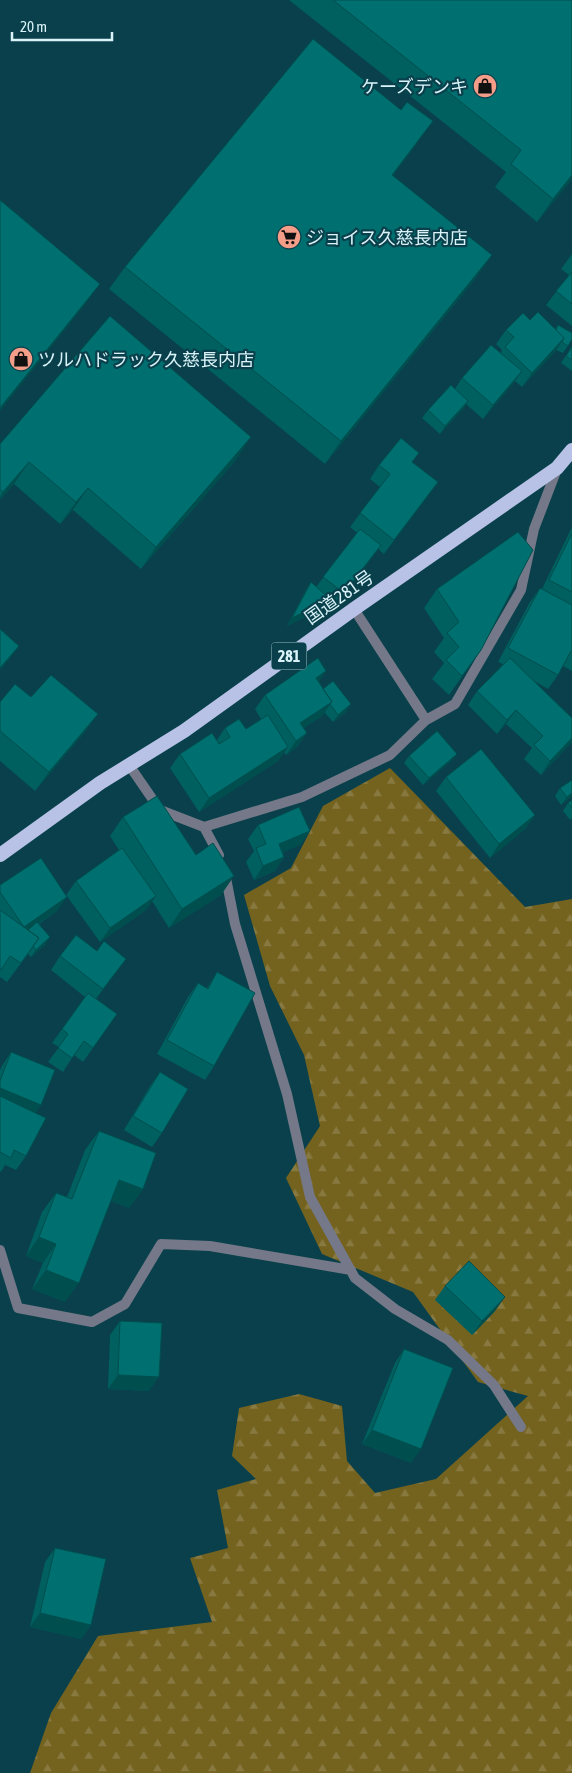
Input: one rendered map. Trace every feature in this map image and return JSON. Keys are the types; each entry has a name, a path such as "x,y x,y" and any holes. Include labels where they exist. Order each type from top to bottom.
{"highway":[{"name":"国道281号","path":"0,854 100,783 184,731 354,609 557,468 572,450"}],"street":[{"path":"129,766 160,810 204,827 302,797 390,754 426,720 455,704 521,590 534,529 557,468"},
{"path":"354,609 426,720"},
{"path":"204,827 223,863 235,924 287,1094 310,1197 355,1278 395,1309 448,1340 494,1385 521,1427"},
{"path":"0,1250 18,1308 92,1322 124,1304 161,1244 210,1246 351,1270"}],"green space":[{"path":"390,768 525,907 572,899 572,1773 30,1773 51,1713 98,1636 212,1622 190,1558 228,1548 217,1490 256,1479 232,1456 239,1408 299,1394 342,1406 347,1461 375,1493 436,1479 528,1396 478,1382 413,1292 322,1254 286,1178 320,1126 304,1055 270,986 244,895 291,868 323,806"}],"building":[{"name":"ケーズデンキ","path":"333,0 572,0 572,175 553,199 511,164 521,150"},
{"name":"ジョイス久慈長内店","path":"313,39 401,110 407,102 433,121 392,175 492,255 341,441 125,267"},
{"name":"ツルハドラック久慈長内店","path":"0,200 100,284 0,408"},
{"path":"572,272 572,304 556,291"},
{"path":"538,312 564,338 532,373 505,347 514,337 506,330 523,313 530,320"},
{"path":"110,316 251,437 156,547 88,488 76,502 29,462 3,492 0,489 0,444"},
{"path":"558,325 572,333 572,339 568,346 562,342 564,338 556,330"},
{"path":"491,345 522,371 493,405 462,378"},
{"path":"572,347 572,360 566,356"},
{"path":"451,385 468,401 445,426 428,410"},
{"path":"401,438 419,453 412,462 438,482 394,540 360,513 390,474 379,465"},
{"path":"360,529 381,545 344,593 323,577"},
{"path":"518,532 533,550 481,650 462,676 446,660 459,647 447,633 459,622 437,589"},
{"path":"572,533 572,592 549,580"},
{"path":"311,582 330,599 292,618"},
{"path":"540,588 572,605 572,652 558,675 508,648"},
{"path":"0,629 19,646 0,668"},
{"path":"318,658 326,671 316,678 332,702 300,723 307,733 296,741 265,695"},
{"path":"510,658 572,718 572,738 550,761 534,745 543,736 516,710 507,720 477,691"},
{"path":"51,675 98,714 49,772 0,731 0,702 15,684 31,697"},
{"path":"333,681 351,704 338,715 323,689"},
{"path":"268,715 288,747 209,798 180,754 212,733 219,744 230,737 225,728 239,719 246,729"},
{"path":"437,731 457,754 429,778 409,756"},
{"path":"481,749 535,815 499,844 446,777"},
{"path":"572,780 572,793 567,797 560,788"},
{"path":"157,796 196,855 213,843 234,876 182,909 123,817"},
{"path":"572,800 572,808 568,803"},
{"path":"299,807 310,831 279,844 284,857 263,866 256,848 266,844 258,825"},
{"path":"122,848 156,896 110,928 76,881"},
{"path":"41,858 67,897 24,927 0,892 0,885"},
{"path":"0,910 39,938 21,963 10,956 0,971"},
{"path":"37,922 50,937 36,950 33,946 39,938 28,930"},
{"path":"76,935 97,951 104,941 126,959 103,989 60,956"},
{"path":"217,972 255,993 214,1066 167,1040 198,983 208,989"},
{"path":"88,993 117,1014 93,1048 84,1041 72,1058 58,1048 68,1034 62,1029"},
{"path":"11,1052 55,1070 41,1105 0,1088 0,1081"},
{"path":"160,1072 188,1089 162,1133 133,1116"},
{"path":"0,1096 46,1118 26,1156 14,1150 11,1158 0,1152"},
{"path":"99,1131 156,1153 143,1189 119,1180 79,1283 46,1270 56,1244 39,1237 56,1193 72,1199"},
{"path":"469,1261 505,1297 482,1321 445,1286"},
{"path":"120,1321 162,1323 159,1377 118,1375"},
{"path":"404,1349 453,1368 421,1449 372,1430"},
{"path":"55,1548 106,1559 91,1625 40,1613"}],"place":[{"name":"ケーズデンキ","path":"485,86"},
{"name":"ジョイス久慈長内店","path":"289,237"},
{"name":"ツルハドラック久慈長内店","path":"21,359"}]}
